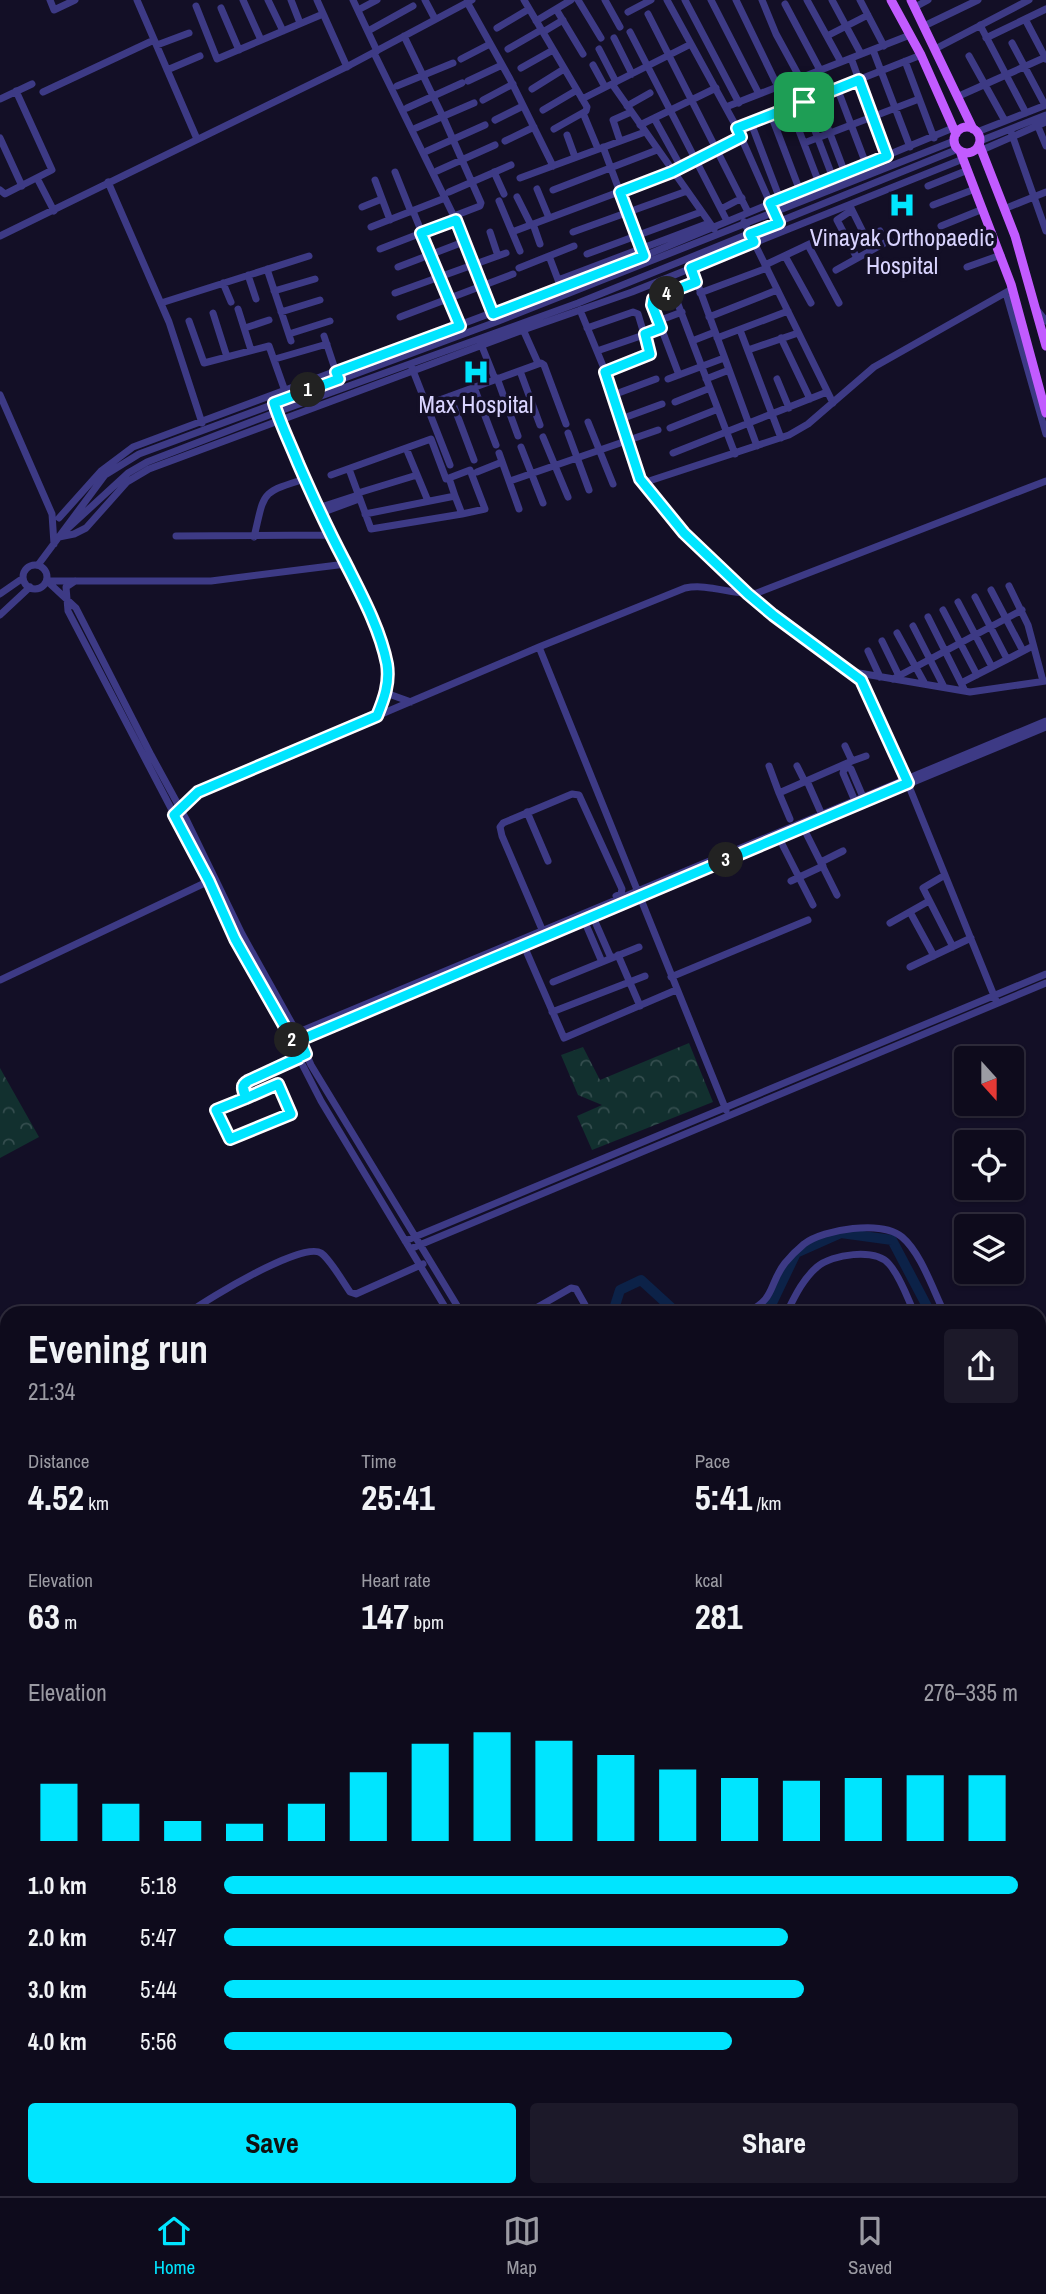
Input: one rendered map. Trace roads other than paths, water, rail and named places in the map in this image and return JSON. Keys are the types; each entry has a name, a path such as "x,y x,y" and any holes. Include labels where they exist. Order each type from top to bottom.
{"main road":[{"path":"891,0 921,55 1001,255 1009,291 1046,413"},
{"path":"913,3 959,96 1016,236 1046,346"},
{"path":"958,144 962,128 978,139"},
{"path":"958,144 972,152 978,139"}],"street":[{"path":"50,0 54,10 75,0"},
{"path":"137,0 197,139"},
{"path":"243,0 261,40"},
{"path":"268,0 283,31"},
{"path":"291,0 300,23"},
{"path":"317,0 346,67"},
{"path":"353,0 375,52 447,195 501,334"},
{"path":"358,10 377,0"},
{"path":"425,0 435,19"},
{"path":"524,0 587,109 554,129"},
{"path":"536,20 571,0"},
{"path":"578,0 600,37"},
{"path":"605,0 620,27"},
{"path":"628,12 651,0"},
{"path":"685,0 739,103"},
{"path":"711,0 759,94"},
{"path":"736,0 792,106 819,183"},
{"path":"762,0 776,34 818,99 845,173"},
{"path":"807,0 841,62"},
{"path":"832,0 861,54"},
{"path":"860,0 884,46"},
{"path":"913,3 928,0"},
{"path":"924,26 978,0"},
{"path":"935,49 1029,0"},
{"path":"986,38 1046,9 1041,0"},
{"path":"671,1 737,128 779,223"},
{"path":"0,236 346,67 464,2 513,84 553,166"},
{"path":"785,4 820,70"},
{"path":"196,6 217,59 323,14"},
{"path":"368,31 413,6"},
{"path":"221,8 239,50"},
{"path":"497,28 529,9"},
{"path":"556,9 583,54"},
{"path":"648,14 748,212"},
{"path":"827,36 868,15"},
{"path":"959,96 1046,57 1025,19"},
{"path":"508,49 563,20"},
{"path":"980,26 1026,113"},
{"path":"630,32 727,221"},
{"path":"43,92 156,43 189,33"},
{"path":"726,107 910,35"},
{"path":"380,248 421,233 481,205 404,36"},
{"path":"614,38 632,74"},
{"path":"978,139 1005,121 1046,105 1012,43"},
{"path":"461,59 490,44"},
{"path":"582,99 691,44"},
{"path":"599,49 611,84"},
{"path":"522,68 553,50"},
{"path":"873,50 910,147"},
{"path":"737,128 792,106 818,99 921,55"},
{"path":"969,56 1005,121"},
{"path":"167,70 200,57"},
{"path":"851,58 887,156"},
{"path":"905,61 934,138"},
{"path":"397,86 453,63"},
{"path":"407,108 502,65"},
{"path":"593,65 611,84 713,228"},
{"path":"532,89 564,69"},
{"path":"0,99 32,83"},
{"path":"483,100 513,84"},
{"path":"520,178 620,141 654,118 716,88"},
{"path":"543,110 577,90"},
{"path":"0,190 5,194 50,172 52,167 16,91"},
{"path":"620,141 613,120 650,93"},
{"path":"839,93 866,164"},
{"path":"804,143 919,99"},
{"path":"804,102 833,178"},
{"path":"416,128 474,103"},
{"path":"495,120 523,106"},
{"path":"583,113 611,168 644,255"},
{"path":"771,115 800,191"},
{"path":"1046,115 1041,126 1046,146"},
{"path":"654,118 681,167"},
{"path":"751,123 780,199"},
{"path":"427,150 485,125"},
{"path":"978,139 1041,126"},
{"path":"505,141 534,127"},
{"path":"1011,133 1046,231"},
{"path":"567,135 575,157"},
{"path":"512,232 672,172 741,137"},
{"path":"0,138 22,186"},
{"path":"38,565 105,475 139,454 202,425 271,394 337,375 495,318 561,288 934,138 958,144"},
{"path":"522,326 581,311 849,203 958,144"},
{"path":"561,288 713,228 744,222 958,144"},
{"path":"437,171 495,145"},
{"path":"553,190 657,150"},
{"path":"371,227 412,211 510,164"},
{"path":"928,186 968,170"},
{"path":"395,172 460,326"},
{"path":"494,172 520,251"},
{"path":"37,178 54,211"},
{"path":"375,180 390,220"},
{"path":"108,182 161,303 202,425"},
{"path":"537,189 549,218"},
{"path":"933,205 975,189"},
{"path":"573,232 687,191"},
{"path":"1004,209 1046,192"},
{"path":"517,197 540,244"},
{"path":"721,209 742,198"},
{"path":"362,207 382,199"},
{"path":"58,538 128,473 148,463 412,368 481,346 501,334 750,234 849,203"},
{"path":"849,203 866,238"},
{"path":"849,203 837,220 857,258"},
{"path":"942,226 983,209"},
{"path":"587,254 701,212"},
{"path":"744,222 833,403"},
{"path":"850,246 880,231"},
{"path":"395,293 502,254 490,232"},
{"path":"956,245 992,232"},
{"path":"700,293 766,267 820,239"},
{"path":"836,270 890,240"},
{"path":"398,267 466,242"},
{"path":"808,245 839,303"},
{"path":"519,268 574,246"},
{"path":"967,267 1001,255"},
{"path":"161,303 309,256"},
{"path":"549,256 561,288"},
{"path":"785,256 811,303"},
{"path":"688,259 757,446"},
{"path":"267,269 290,338 330,321"},
{"path":"400,317 513,274"},
{"path":"248,275 256,299"},
{"path":"274,291 315,278"},
{"path":"679,374 651,301 696,282"},
{"path":"223,283 231,302"},
{"path":"709,317 777,290"},
{"path":"673,291 735,454"},
{"path":"643,483 781,438 808,424 874,367 1009,291 1046,434"},
{"path":"281,312 320,300"},
{"path":"578,303 643,483 684,533 748,594 851,672 864,685 907,781 996,999"},
{"path":"238,309 251,350"},
{"path":"1036,310 1046,321"},
{"path":"692,341 740,330 788,311"},
{"path":"587,328 635,312 645,334 650,354 605,372"},
{"path":"597,351 645,334 682,312"},
{"path":"213,313 226,357"},
{"path":"56,516 102,471 133,447 274,403 460,326 495,318"},
{"path":"245,328 269,320"},
{"path":"189,321 203,363 269,345 288,398"},
{"path":"522,326 538,363"},
{"path":"740,330 781,438"},
{"path":"748,351 798,332"},
{"path":"412,368 478,338 501,334"},
{"path":"478,338 518,436"},
{"path":"782,338 810,399"},
{"path":"275,359 326,340 337,375"},
{"path":"668,379 724,358"},
{"path":"426,405 538,363 544,365 566,424"},
{"path":"412,368 450,465"},
{"path":"706,379 729,370"},
{"path":"520,371 540,425"},
{"path":"613,395 656,379"},
{"path":"777,379 789,408"},
{"path":"474,387 496,445"},
{"path":"675,402 710,388"},
{"path":"673,453 827,392"},
{"path":"271,394 305,479 354,578 379,639 387,664 386,693 377,716"},
{"path":"0,395 56,516 58,538"},
{"path":"450,396 474,460"},
{"path":"621,419 662,404"},
{"path":"670,428 718,409"},
{"path":"588,422 613,484"},
{"path":"510,481 658,430"},
{"path":"568,433 589,490"},
{"path":"543,437 568,497"},
{"path":"331,475 431,439 446,479 470,470 485,509 370,529 349,469"},
{"path":"521,447 543,503"},
{"path":"407,448 428,501"},
{"path":"499,453 519,509"},
{"path":"477,472 502,462"},
{"path":"319,510 417,475"},
{"path":"449,478 462,514"},
{"path":"254,537 267,495 274,489 305,479"},
{"path":"174,815 198,792 685,588 710,586 748,594 766,590 1046,481"},
{"path":"365,514 456,496"},
{"path":"56,516 66,524"},
{"path":"176,536 331,535"},
{"path":"23,578 30,587 37,589 47,581 211,580 346,564"},
{"path":"0,594 23,578 27,567 38,565 46,569 47,581 76,608 295,1038 321,1101 444,1306"},
{"path":"75,581 66,587 68,611 209,881 235,939 295,1038"},
{"path":"851,672 896,677 965,691 1044,681 1022,610 1009,586"},
{"path":"0,615 30,587"},
{"path":"991,590 1023,651"},
{"path":"975,597 1007,659"},
{"path":"958,602 992,667"},
{"path":"943,610 977,675"},
{"path":"896,677 1022,610"},
{"path":"928,617 965,691"},
{"path":"913,626 944,687"},
{"path":"897,633 925,684"},
{"path":"882,641 896,677"},
{"path":"961,683 1033,646"},
{"path":"539,647 726,1111"},
{"path":"868,650 880,677"},
{"path":"386,693 411,702"},
{"path":"295,1038 523,946 543,931 779,838 1046,721"},
{"path":"543,931 593,917 859,799 1046,727"},
{"path":"845,746 847,764 843,773 859,799"},
{"path":"779,793 866,756"},
{"path":"797,765 822,815"},
{"path":"768,766 790,819"},
{"path":"295,1038 543,931 621,894 622,889 579,795 572,794 503,822 500,830 543,931"},
{"path":"527,813 548,861"},
{"path":"803,827 838,895"},
{"path":"779,838 795,879 813,905"},
{"path":"795,879 843,851"},
{"path":"613,869 625,864"},
{"path":"945,875 923,887 953,947"},
{"path":"0,980 209,881"},
{"path":"890,923 929,901"},
{"path":"909,912 934,956"},
{"path":"593,917 630,982 640,1006"},
{"path":"584,920 602,961"},
{"path":"671,976 808,920"},
{"path":"910,967 971,938"},
{"path":"523,946 564,1038 676,990"},
{"path":"553,982 639,947"},
{"path":"407,1245 996,999 1046,974"},
{"path":"552,1012 645,976"},
{"path":"996,999 1046,983"},
{"path":"246,1098 244,1083 303,1056"},
{"path":"303,1056 457,1306"},
{"path":"278,1084 291,1114 230,1139 216,1110 246,1098 278,1084"},
{"path":"419,1240 433,1239 726,1111"},
{"path":"758,1306 764,1303 781,1269 804,1244 827,1233 872,1228 895,1232 913,1249 941,1306"},
{"path":"200,1306 269,1265 312,1251 323,1255 350,1292 356,1294 420,1265 429,1258 433,1239"},
{"path":"790,1306 804,1280 820,1265 854,1255 874,1254 890,1265 911,1306"},
{"path":"540,1306 571,1288 576,1289 586,1306"}],"waterway":[{"path":"766,1306 772,1303 796,1253 841,1233 892,1240 927,1306"},
{"path":"615,1306 620,1290 641,1280 669,1306"}],"place":[{"name":"Vinayak Orthopaedic Hospital","path":"902,205"},
{"name":"Max Hospital","path":"476,372"}]}
